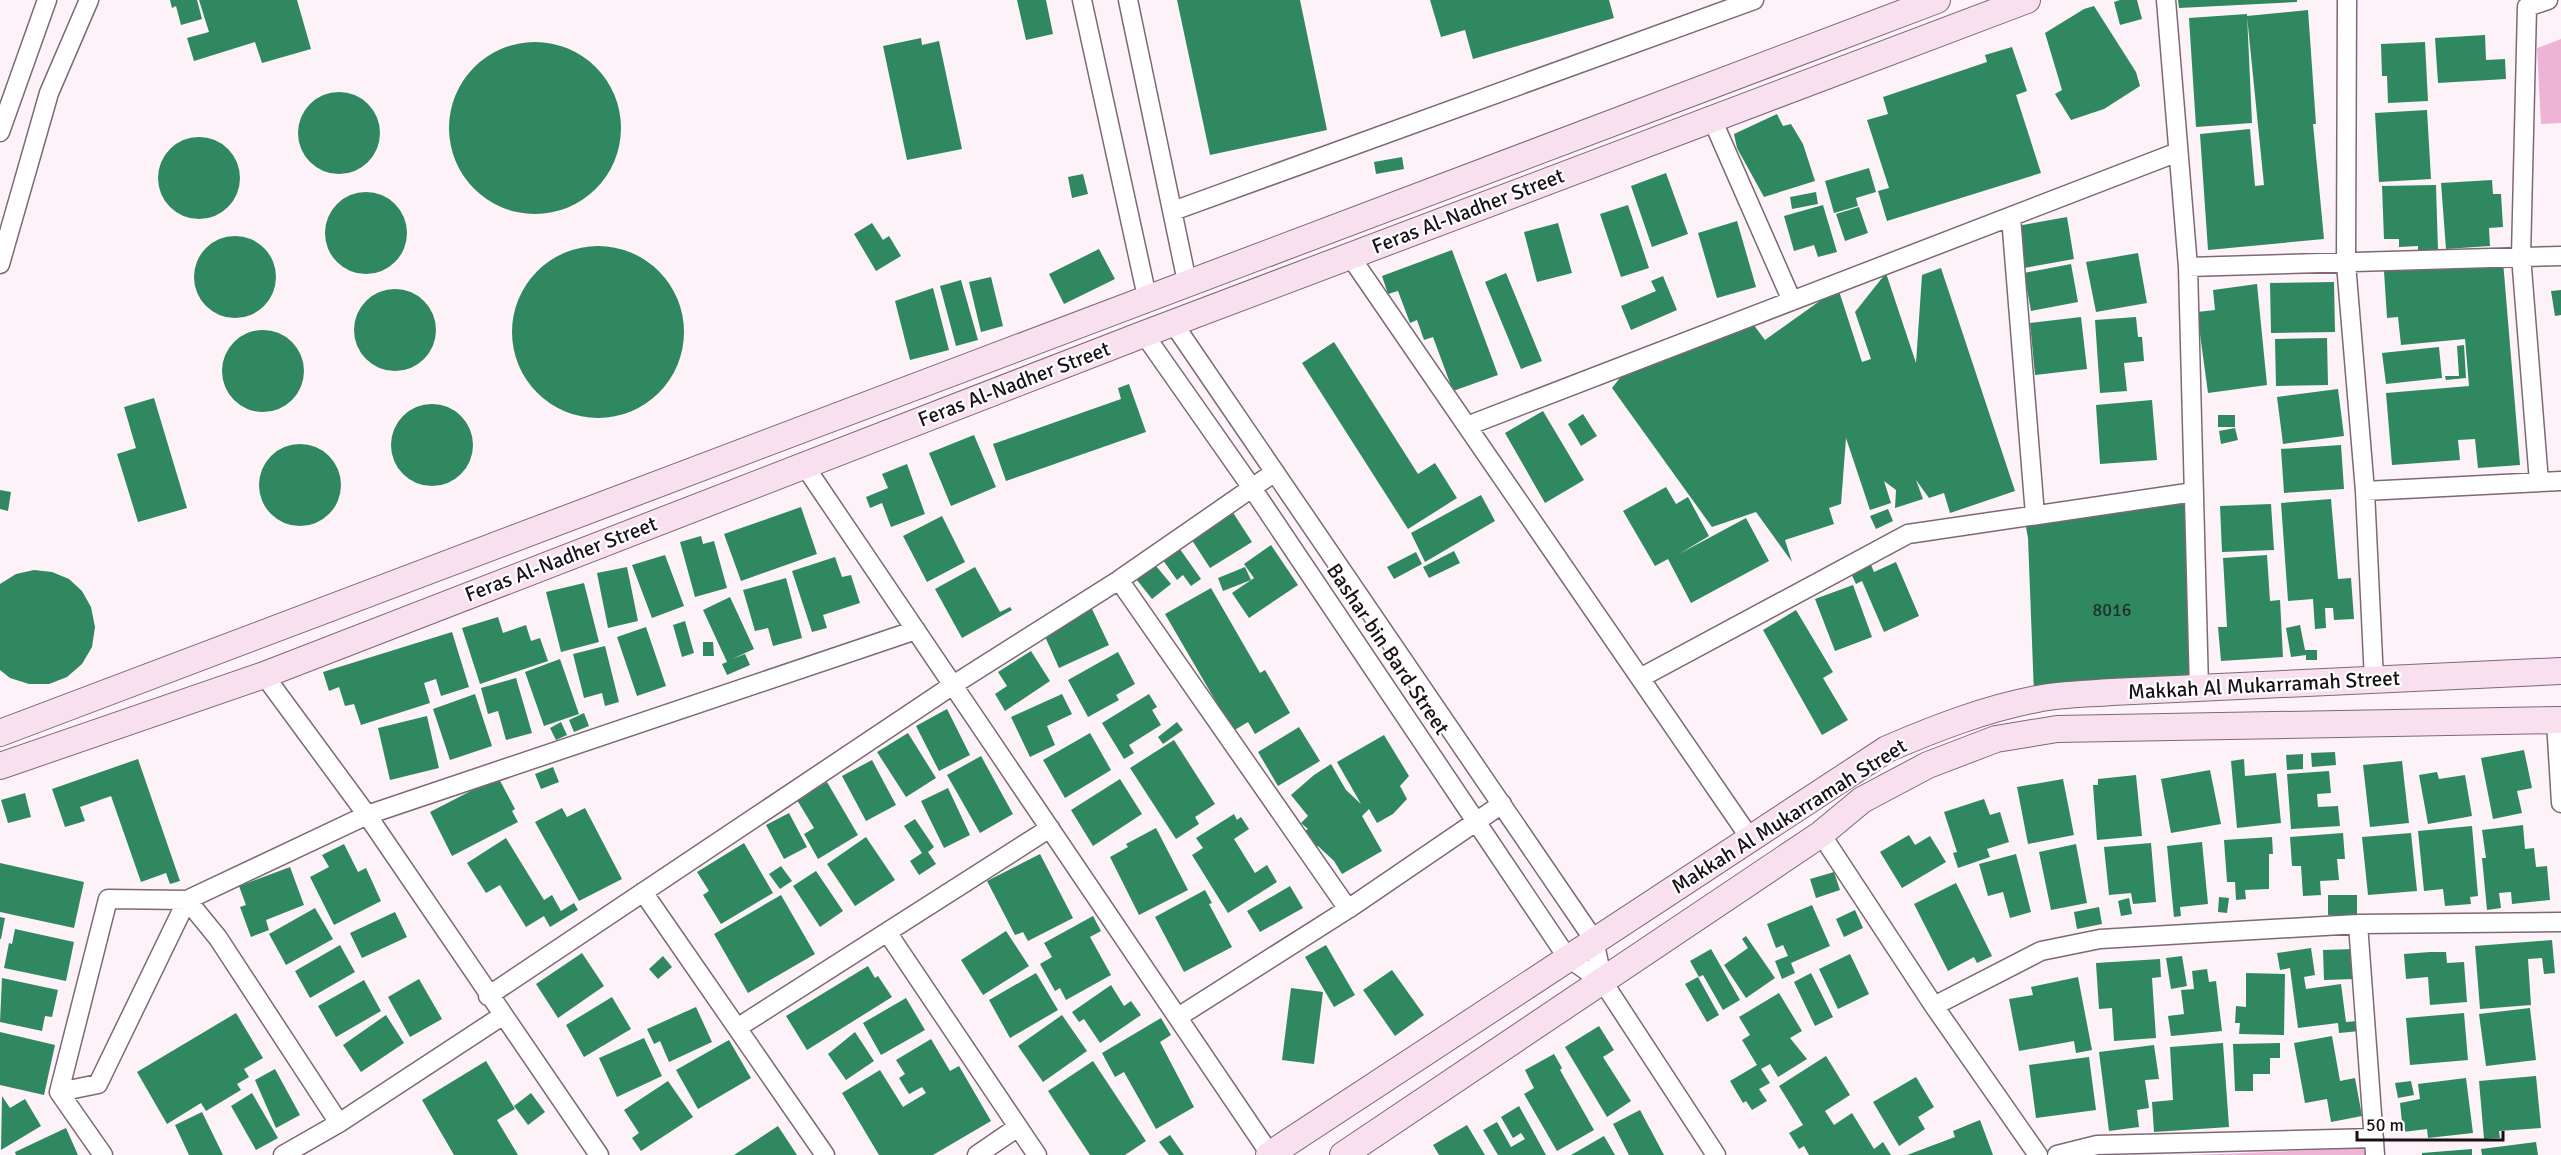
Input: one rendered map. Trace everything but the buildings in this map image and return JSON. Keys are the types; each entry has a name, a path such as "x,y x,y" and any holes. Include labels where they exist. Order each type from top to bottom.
{"street":[{"path":"0,132 48,0"},
{"path":"0,264 49,93 88,0"},
{"path":"1082,0 1147,297"},
{"path":"1128,0 1187,282"},
{"path":"1173,211 1754,0"},
{"name":"Feras Al-Nadher Street","path":"0,733 1147,297 1937,0"},
{"name":"Feras Al-Nadher Street","path":"0,766 264,675 1173,322 2027,0"},
{"path":"2166,0 2188,267 2199,688"},
{"path":"2347,0 2346,264 2365,491 2374,680"},
{"path":"2539,482 2521,256 2528,7 2548,0"},
{"path":"1712,119 1792,302"},
{"path":"1467,426 2178,152"},
{"path":"2011,217 2035,515"},
{"path":"1350,256 1750,838"},
{"path":"2188,267 2561,256"},
{"name":"Bashar bin Bard Street","path":"1173,322 1594,940 1603,982 1716,1155"},
{"name":"Bashar bin Bard Street","path":"1144,334 1252,488 1568,957 1603,982"},
{"path":"804,465 1270,1154"},
{"path":"488,996 953,685 1119,579 1275,472"},
{"path":"2365,491 2561,481"},
{"path":"1640,678 1908,534 2194,492"},
{"path":"1119,579 1348,909"},
{"path":"103,1155 59,1092 108,899 187,900 367,815 916,630"},
{"name":"Makkah Al Mukarramah Street","path":"1270,1154 1887,749 1986,711 2039,698 2561,671"},
{"path":"264,675 367,815 598,1155"},
{"path":"2558,721 2561,803"},
{"name":"Makkah Al Mukarramah Street","path":"1343,1155 1821,834 1872,795 1928,765 1996,739 2058,729 2558,721"},
{"path":"1178,1017 1348,909 1502,804"},
{"path":"737,1028 1050,828"},
{"path":"1821,834 1934,1006 2038,1155"},
{"path":"644,892 825,1155"},
{"path":"59,1092 98,1084 187,900"},
{"path":"187,900 218,938 339,1123"},
{"path":"1934,1006 2041,951 2100,939 2358,924 2561,922"},
{"path":"2057,1155 2097,1146 2374,1146 2358,924"},
{"path":"887,932 1037,1155"},
{"path":"283,1155 339,1123 502,1016"},
{"path":"977,1155 1018,1127"}],"shaded area":[{"path":"2561,39 2561,123 2541,124 2537,48"},
{"path":"2363,1148 2365,1155 2196,1155"}]}
